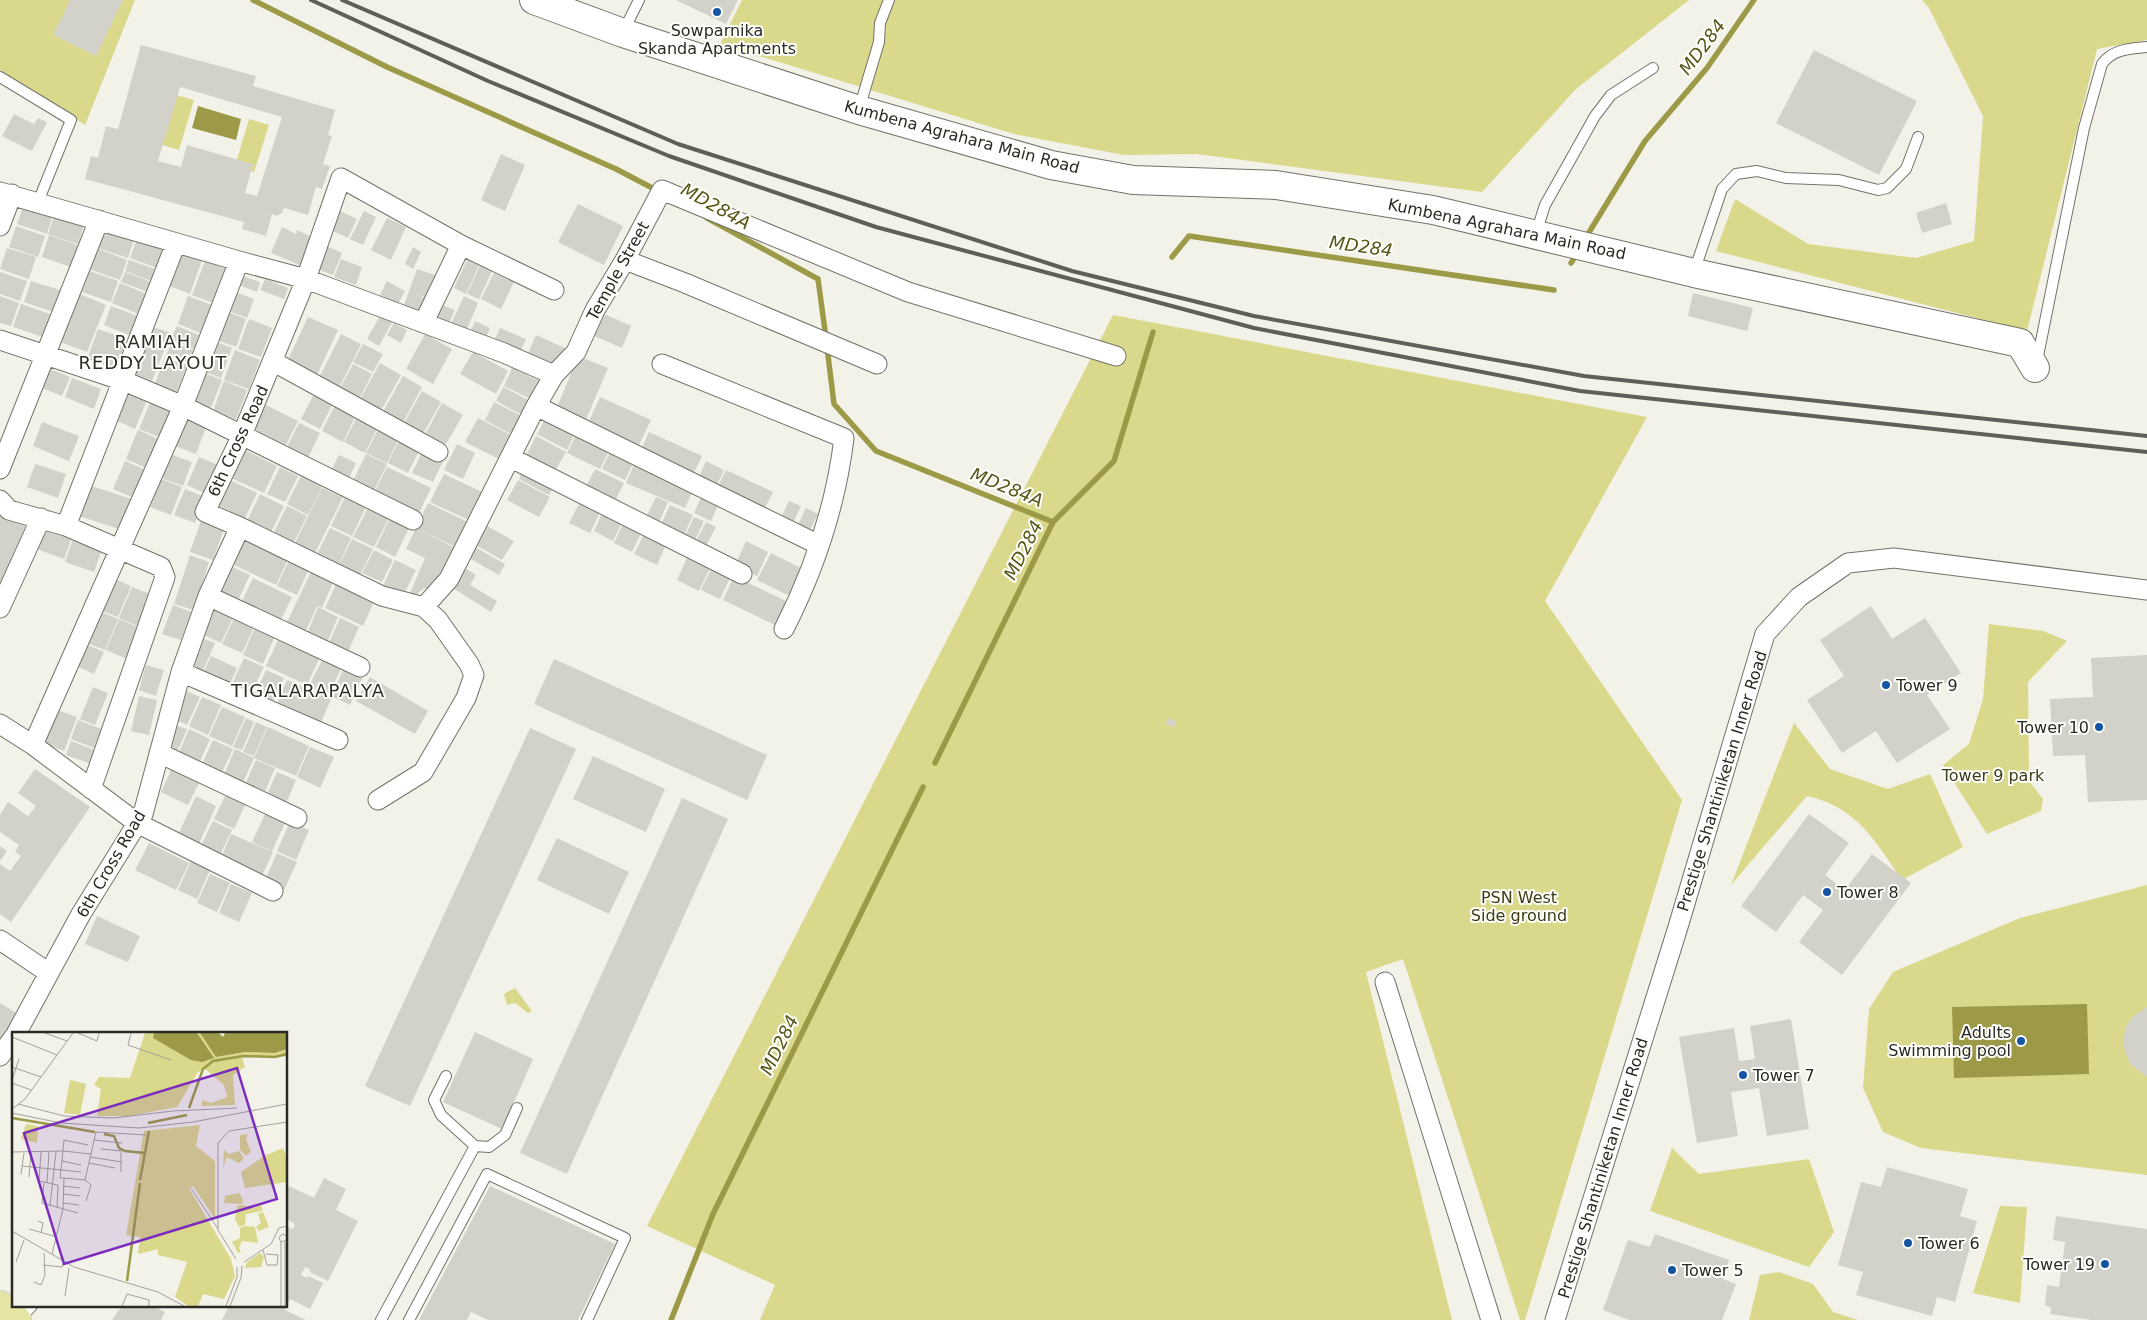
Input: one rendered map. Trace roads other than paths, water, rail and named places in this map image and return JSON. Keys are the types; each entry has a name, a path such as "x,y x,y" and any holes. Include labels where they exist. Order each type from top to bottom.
{"main road":[{"path":"0,1304 18,1320"}],"street":[{"name":"Kumbena Agrahara Main Road","path":"534,0 623,32 859,110 1052,165 1133,180 1276,185 1433,210 1536,233 1694,273 2020,343 2035,368"},
{"name":"6th Cross Road","path":"17,1032 81,914 143,814 182,672 208,596 240,527 205,512 274,362 341,178 461,245"},
{"name":"Temple Street","path":"424,607 449,578 536,406 554,375 576,352 595,310 625,260 662,190 908,292 1116,356"},
{"path":"0,226 6,193 239,261 306,278 504,353 554,375"},
{"path":"0,469 44,354 99,220"},
{"path":"66,526 124,381 176,243"},
{"path":"424,322 461,245 554,290"},
{"path":"625,260 685,283 877,364"},
{"path":"33,746 183,406 239,261"},
{"path":"0,340 124,381 183,406 414,520"},
{"path":"274,362 438,452"},
{"path":"662,364 844,438 839,479 808,582 784,629"},
{"path":"536,406 819,545"},
{"path":"511,458 742,574"},
{"path":"0,500 9,510 66,526 161,567 165,577 91,789"},
{"path":"0,608 41,518"},
{"path":"240,527 382,596 424,607 438,620 463,654 474,674 458,714 423,772 378,800"},
{"name":"Prestige Shantiniketan Inner Road","path":"1555,1320 1678,927 1765,634 1799,597 1848,563 1894,558 2147,590"},
{"path":"208,596 360,667"},
{"path":"182,672 338,740"},
{"path":"0,724 137,823 273,891"},
{"path":"159,754 297,818"},
{"path":"0,940 49,973"},
{"path":"1385,982 1491,1320"}],"lane":[{"path":"623,32 639,0"},
{"path":"859,110 879,42 880,23 889,0"},
{"path":"2035,368 2084,128 2102,64 2108,56 2117,52 2147,48"},
{"path":"1536,233 1545,206 1595,116 1611,94 1653,68"},
{"path":"0,78 71,120 38,202"},
{"path":"1694,273 1722,189 1736,174 1757,171 1786,178 1839,180 1878,190 1887,188 1906,169 1918,137"},
{"path":"446,1076 434,1100 441,1115 475,1146 489,1147 505,1136 517,1108"},
{"path":"381,1320 475,1146"},
{"path":"409,1320 487,1174 625,1238 587,1320"},
{"path":"18,1320 30,1308"}],"waterway":[{"name":"MD284A","path":"253,0 387,67 616,169 658,191"},
{"name":"MD284","path":"1588,234 1645,141 1707,68 1754,0"},
{"name":"MD284A","path":"707,218 818,279 826,338"},
{"name":"MD284","path":"1172,257 1189,236 1554,290"},
{"name":"MD284","path":"935,763 1053,522 1114,461 1153,332"},
{"name":"MD284A","path":"827,347 834,404 876,451 1053,522"},
{"name":"MD284","path":"671,1320 713,1214 923,787"}],"railway":[{"path":"311,0 488,81 669,156 876,227 1254,328 1580,391 2147,452"},
{"path":"342,0 678,144 1072,271 1254,316 1584,376 2147,436"}],"place":[{"name":"Sowparnika Skanda Apartments","path":"717,12"},
{"name":"Tower 9","path":"1886,685"},
{"name":"Tower 10","path":"2099,727"},
{"name":"Tower 8","path":"1827,892"},
{"name":"Adults Swimming pool","path":"2021,1041"},
{"name":"Tower 7","path":"1743,1075"},
{"name":"Tower 6","path":"1908,1243"},
{"name":"Tower 19","path":"2105,1264"},
{"name":"Tower 5","path":"1672,1270"}],"district":[{"name":"RAMIAH REDDY LAYOUT","path":"153,351"},
{"name":"TIGALARAPALYA","path":"308,690"}],"park label":[{"name":"Tower 9 park","path":"1993,775"},
{"name":"PSN West Side ground","path":"1519,906"}]}
